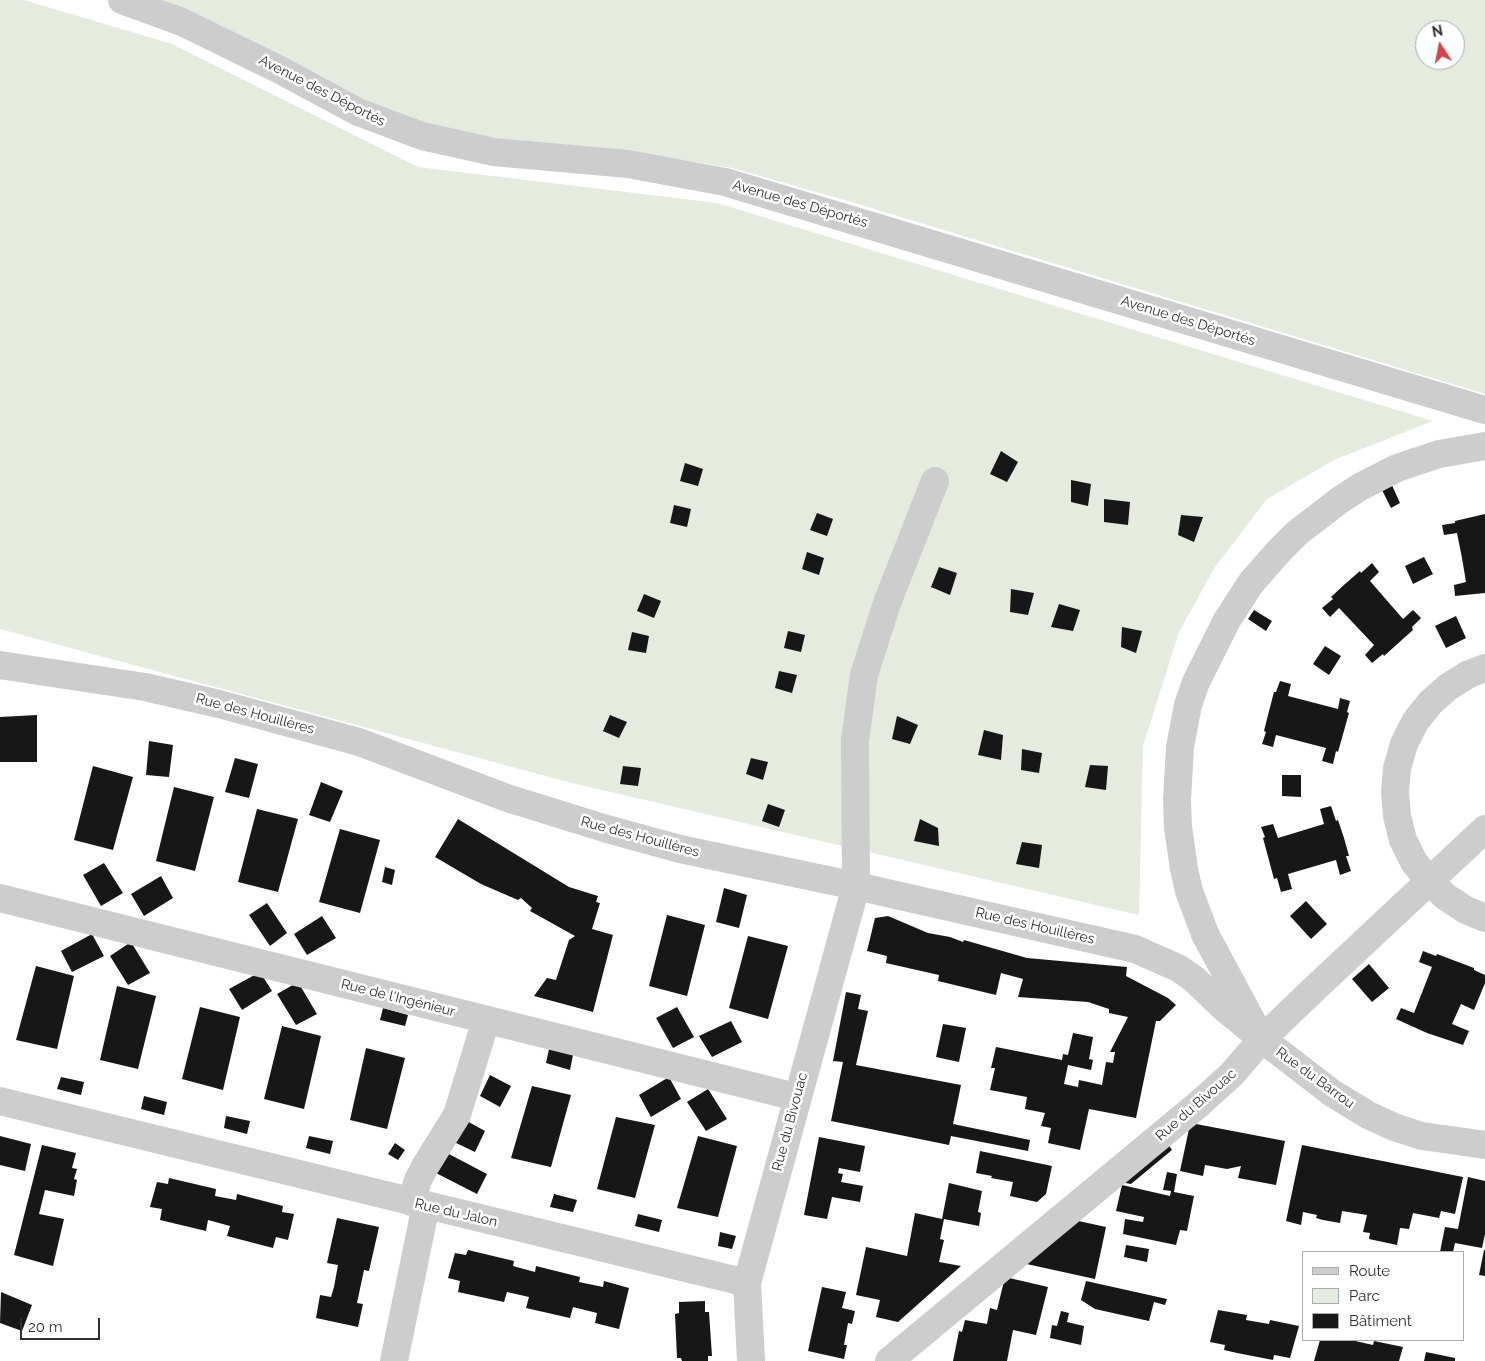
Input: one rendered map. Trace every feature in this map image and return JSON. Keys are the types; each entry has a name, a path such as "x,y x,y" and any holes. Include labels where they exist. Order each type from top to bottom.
{"street":[{"name":"Avenue des Déportés","path":"122,0 182,22 280,70 358,112 422,136 494,152 628,164 725,182 1485,410"},
{"path":"1262,1039 1205,934 1189,891 1184,869 1178,827 1177,800 1180,747 1188,705 1196,682 1227,620 1251,583 1279,551 1304,528 1360,487 1397,468 1439,454 1485,446"},
{"name":"Rue du Bivouac","path":"751,1361 747,1282 796,1098 856,886 855,740 864,675 887,603 936,481"},
{"name":"Rue des Houillères","path":"0,665 145,687 261,714 359,742 507,798 606,829 680,849 856,886 1135,949 1178,968 1194,979 1222,1007 1262,1039"},
{"path":"1485,668 1469,674 1448,687 1430,703 1415,722 1397,768 1395,792 1397,816 1404,840 1414,862 1429,881 1446,897 1466,910 1485,918"},
{"name":"Rue du Bivouac","path":"889,1361 1200,1103 1232,1074 1262,1039 1485,829"},
{"name":"Rue de l'Ingénieur","path":"0,898 796,1098"},
{"path":"394,1361 418,1203 418,1180 457,1115 486,1020"},
{"name":"Rue du Barrou","path":"1262,1039 1332,1093 1368,1115 1394,1127 1422,1136 1485,1145"},
{"name":"Rue du Jalon","path":"0,1101 747,1282"}],"green space":[{"path":"0,0 24,0 172,44 418,167 717,203 1433,421 1334,460 1267,499 1215,567 1179,632 1143,746 1139,915 568,782 0,629"},
{"path":"164,0 1485,0 1485,394 848,201 732,168 613,149 493,138 421,123 363,100"}],"building":[{"path":"1001,451 1018,462 1007,482 990,474"},
{"path":"685,463 703,469 698,486 680,481"},
{"path":"1071,480 1091,484 1088,506 1071,502"},
{"path":"1391,483 1400,503 1391,508 1381,488"},
{"path":"1104,499 1130,502 1128,525 1104,522"},
{"path":"674,505 691,509 687,527 670,523"},
{"path":"817,513 833,519 827,536 810,530"},
{"path":"1485,514 1485,593 1455,596 1454,585 1466,582 1462,558 1457,533 1444,535 1442,525"},
{"path":"1181,515 1203,517 1194,542 1178,535"},
{"path":"807,552 824,558 819,575 802,569"},
{"path":"1424,557 1433,574 1413,584 1405,566"},
{"path":"1372,563 1379,572 1370,581 1403,619 1413,610 1421,618 1412,627 1413,630 1384,656 1383,654 1372,663 1365,655 1374,645 1339,608 1330,617 1322,608 1333,599 1331,597 1345,584"},
{"path":"939,567 957,573 950,595 931,587"},
{"path":"1011,589 1034,593 1028,615 1010,612"},
{"path":"644,594 661,601 654,618 637,611"},
{"path":"1059,604 1080,610 1073,631 1051,627"},
{"path":"1254,610 1272,621 1266,631 1248,619"},
{"path":"1456,616 1466,638 1446,648 1435,626"},
{"path":"1122,627 1142,631 1136,653 1121,647"},
{"path":"788,631 805,635 801,652 784,648"},
{"path":"632,632 649,636 646,653 628,650"},
{"path":"1325,646 1341,656 1329,675 1313,664"},
{"path":"779,671 797,675 792,693 775,688"},
{"path":"1280,681 1291,684 1288,696 1338,709 1340,698 1350,701 1347,712 1349,713 1333,764 1322,761 1326,748 1276,735 1273,747 1262,744 1274,692 1276,692"},
{"path":"37,715 37,762 0,762 0,717"},
{"path":"610,715 627,722 619,738 603,731"},
{"path":"897,716 918,725 910,744 892,739"},
{"path":"984,730 1003,735 1001,760 978,755"},
{"path":"149,741 173,745 169,777 146,775"},
{"path":"1022,749 1042,753 1039,773 1021,770"},
{"path":"235,758 258,764 249,798 225,792"},
{"path":"751,758 768,762 763,780 746,774"},
{"path":"1090,765 1108,766 1106,790 1085,787"},
{"path":"93,766 133,777 113,850 74,840"},
{"path":"623,766 641,768 638,786 620,784"},
{"path":"1282,775 1301,775 1301,797 1282,796"},
{"path":"321,782 343,791 330,822 309,815"},
{"path":"174,787 214,797 195,871 156,861"},
{"path":"768,804 785,810 779,827 762,821"},
{"path":"1331,806 1344,838 1349,856 1346,856 1351,871 1340,875 1336,860 1288,874 1292,889 1281,892 1277,878 1274,879 1261,827 1273,824 1278,838 1324,824 1320,809"},
{"path":"257,809 298,819 278,892 238,882"},
{"path":"458,819 569,887 598,896 596,902 600,903 592,929 613,935 593,1012 534,996 547,978 556,980 569,940 575,936 530,911 532,908 521,898 518,900 481,884 435,857"},
{"path":"920,819 938,828 939,846 914,841"},
{"path":"340,829 380,840 360,913 319,902"},
{"path":"1022,842 1042,845 1039,868 1016,864"},
{"path":"104,863 123,893 101,906 83,875"},
{"path":"385,867 395,870 392,885 382,882"},
{"path":"161,876 173,898 144,916 131,894"},
{"path":"724,888 747,895 739,928 716,922"},
{"path":"1306,901 1327,924 1311,939 1290,916"},
{"path":"267,903 287,933 270,946 249,915"},
{"path":"667,915 705,925 687,996 649,986"},
{"path":"322,916 336,938 307,955 294,934"},
{"path":"888,916 928,933 950,937 963,942 964,940 1027,958 1127,967 1126,976 1168,998 1176,1005 1160,1021 1156,1021 1136,1118 1089,1109 1080,1150 1048,1143 1051,1128 1041,1126 1045,1113 1025,1109 1027,1097 990,1090 995,1068 991,1068 996,1047 1062,1060 1063,1054 1068,1055 1073,1033 1093,1037 1089,1059 1093,1060 1091,1070 1068,1065 1064,1084 1078,1087 1079,1080 1102,1085 1106,1062 1113,1063 1115,1052 1110,1052 1128,1017 1109,1013 1109,1009 1088,1002 1018,997 1023,979 1001,973 996,995 938,981 939,975 886,963 887,956 867,951 875,918"},
{"path":"92,934 104,956 72,972 61,951"},
{"path":"748,936 788,946 768,1019 729,1008"},
{"path":"131,942 150,973 128,985 110,956"},
{"path":"1423,951 1436,956 1437,954 1474,968 1474,970 1485,975 1485,983 1474,1010 1461,1004 1452,1024 1469,1031 1463,1045 1427,1033 1396,1019 1401,1008 1414,1013 1432,967 1419,962"},
{"path":"1369,964 1389,988 1372,1002 1352,979"},
{"path":"36,966 74,976 57,1049 16,1040"},
{"path":"260,972 272,991 242,1010 229,989"},
{"path":"298,982 317,1014 296,1025 277,994"},
{"path":"117,986 156,996 138,1069 100,1060"},
{"path":"846,992 861,995 858,1009 868,1011 856,1065 961,1085 953,1124 1030,1140 1028,1151 951,1136 949,1145 831,1121 843,1062 833,1061"},
{"path":"200,1007 240,1017 223,1090 182,1079"},
{"path":"677,1007 694,1037 673,1048 656,1018"},
{"path":"383,1008 408,1015 405,1026 380,1020"},
{"path":"731,1021 742,1042 712,1057 699,1036"},
{"path":"943,1024 966,1028 959,1062 936,1057"},
{"path":"282,1026 321,1036 304,1109 264,1099"},
{"path":"366,1048 405,1058 387,1129 350,1120"},
{"path":"549,1049 573,1055 570,1070 546,1063"},
{"path":"490,1075 511,1086 500,1107 480,1096"},
{"path":"61,1077 84,1082 81,1095 57,1089"},
{"path":"669,1077 681,1099 651,1117 639,1095"},
{"path":"532,1086 571,1095 551,1167 511,1158"},
{"path":"708,1089 727,1119 706,1131 687,1102"},
{"path":"144,1096 167,1102 164,1115 141,1109"},
{"path":"226,1116 250,1121 247,1134 224,1128"},
{"path":"616,1117 655,1125 635,1198 597,1189"},
{"path":"465,1120 485,1131 475,1152 454,1142"},
{"path":"1196,1124 1285,1141 1276,1185 1238,1178 1241,1166 1227,1169 1205,1165 1203,1176 1180,1171 1189,1129"},
{"path":"0,1136 31,1144 25,1171 0,1165"},
{"path":"309,1136 333,1141 330,1154 306,1148"},
{"path":"698,1136 737,1146 718,1217 677,1208"},
{"path":"819,1137 865,1146 860,1172 839,1168 838,1173 843,1174 841,1182 863,1186 860,1202 832,1197 827,1219 804,1215"},
{"path":"395,1143 405,1150 398,1160 388,1154"},
{"path":"1167,1143 1172,1150 1131,1184 1120,1182"},
{"path":"42,1145 76,1153 72,1168 77,1169 74,1179 77,1180 74,1196 45,1190 39,1214 64,1219 53,1266 14,1255"},
{"path":"1302,1145 1463,1177 1455,1214 1441,1211 1439,1218 1413,1213 1409,1229 1400,1228 1397,1245 1369,1239 1370,1233 1363,1232 1367,1215 1342,1211 1340,1223 1316,1218 1317,1215 1303,1212 1301,1225 1286,1221"},
{"path":"980,1151 1052,1166 1046,1194 1037,1202 1010,1196 1013,1182 976,1173"},
{"path":"447,1153 487,1174 477,1194 436,1173"},
{"path":"1167,1172 1177,1174 1174,1192 1194,1196 1187,1231 1180,1230 1176,1245 1123,1234 1125,1219 1143,1222 1144,1217 1116,1211 1122,1185 1170,1196 1171,1191 1163,1190"},
{"path":"1468,1177 1485,1181 1485,1234 1482,1248 1455,1243 1453,1251 1440,1251 1445,1227 1458,1229"},
{"path":"169,1178 216,1189 215,1196 236,1200 237,1194 283,1206 282,1212 294,1214 288,1240 276,1237 273,1248 227,1236 230,1226 208,1220 206,1231 160,1220 162,1209 150,1207 157,1182 168,1184"},
{"path":"949,1183 982,1191 978,1212 981,1213 979,1226 944,1219 940,1239 944,1240 939,1262 961,1266 898,1322 876,1317 880,1300 856,1295 866,1247 907,1256 915,1213 942,1219"},
{"path":"554,1194 577,1200 573,1212 550,1207"},
{"path":"638,1214 662,1220 659,1232 635,1226"},
{"path":"337,1218 379,1227 369,1271 364,1270 357,1303 363,1304 358,1327 316,1318 320,1295 331,1297 334,1287 338,1265 327,1263"},
{"path":"1074,1220 1106,1227 1095,1279 1022,1263"},
{"path":"720,1232 736,1236 732,1249 718,1246"},
{"path":"1126,1245 1149,1249 1147,1262 1124,1257"},
{"path":"468,1250 514,1261 513,1266 535,1272 536,1266 580,1277 579,1282 603,1287 604,1281 629,1288 619,1329 595,1323 597,1313 573,1307 570,1318 526,1308 529,1297 507,1292 504,1302 458,1292 460,1281 448,1278 455,1253 466,1255"},
{"path":"1485,1250 1485,1276 1479,1275"},
{"path":"1005,1277 1048,1287 1036,1335 1013,1330 1007,1361 953,1361 959,1331 962,1332 965,1320 987,1324 990,1308 997,1310"},
{"path":"1086,1281 1167,1299 1165,1305 1154,1302 1149,1321 1095,1309 1081,1300"},
{"path":"822,1287 846,1292 842,1308 855,1311 852,1324 848,1323 844,1345 847,1345 844,1359 808,1351"},
{"path":"1,1292 32,1305 22,1331 0,1323"},
{"path":"705,1301 705,1312 709,1312 712,1356 708,1356 708,1361 682,1361 681,1358 677,1358 675,1314 679,1313 679,1302"},
{"path":"1218,1310 1247,1315 1246,1320 1269,1324 1270,1320 1299,1326 1290,1358 1274,1355 1273,1360 1237,1353 1224,1350 1225,1345 1210,1342"},
{"path":"1061,1311 1069,1313 1067,1322 1084,1326 1081,1345 1050,1338 1052,1325 1057,1326"},
{"path":"1320,1341 1355,1341 1373,1345 1374,1341 1403,1347 1399,1361 1314,1361"},
{"path":"1426,1352 1455,1358 1455,1361 1424,1361"}]}
